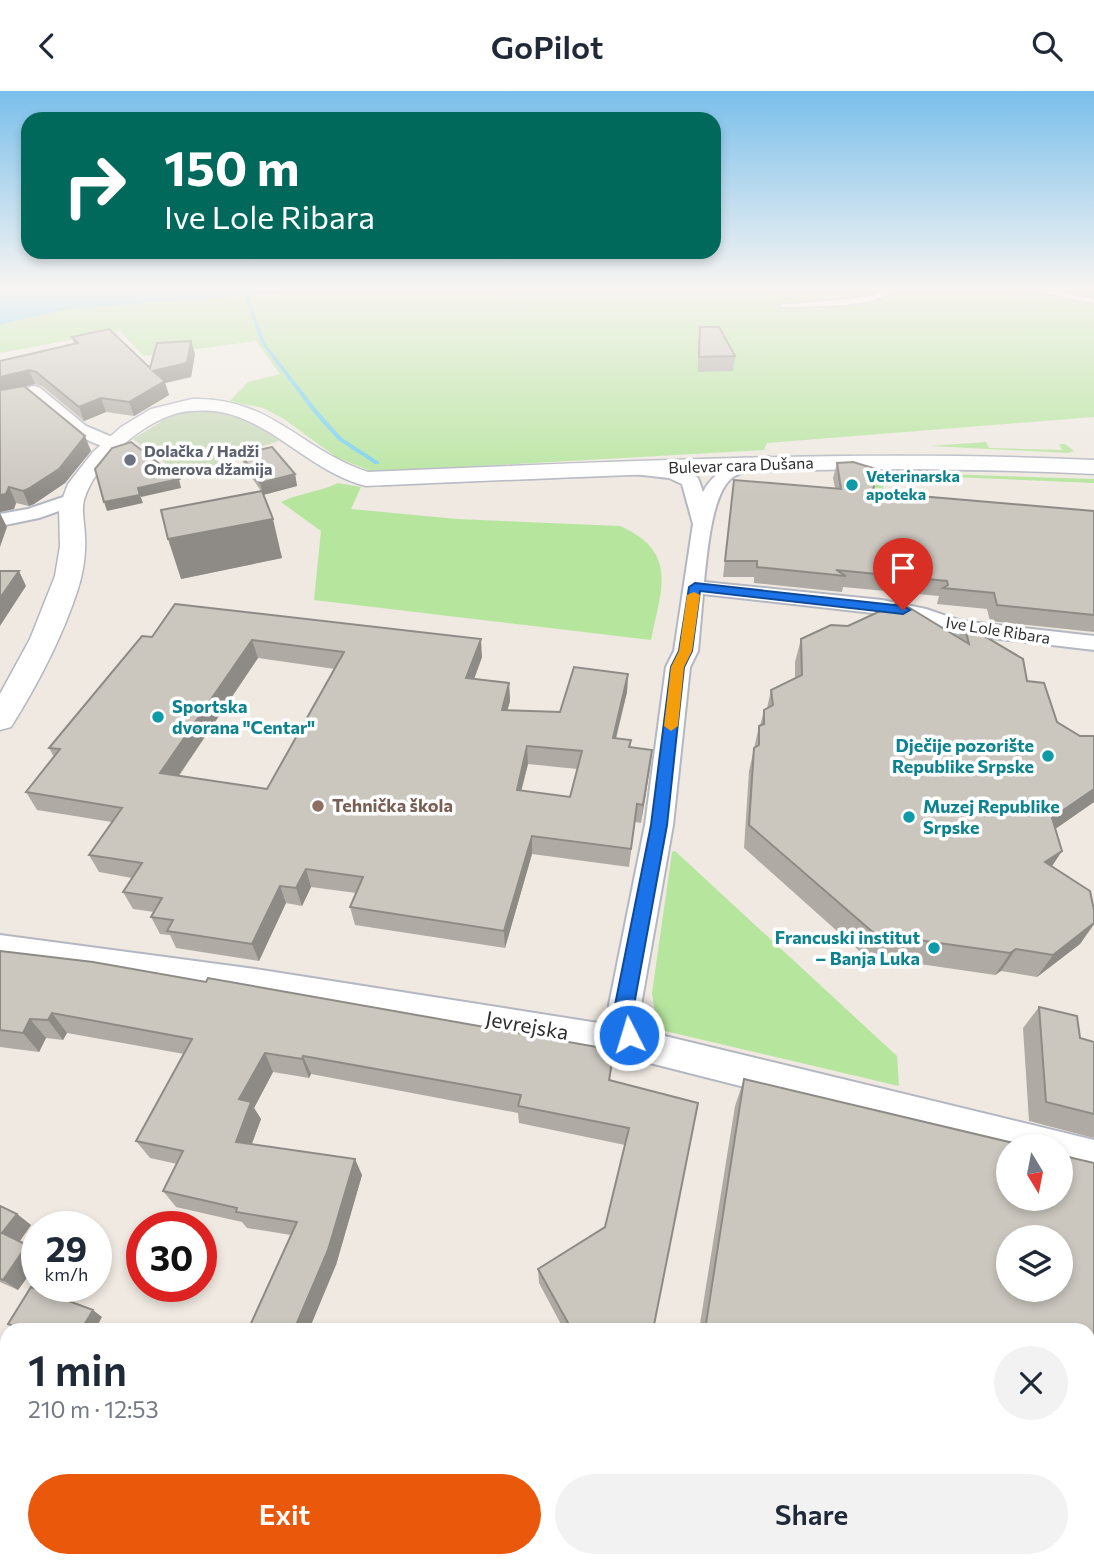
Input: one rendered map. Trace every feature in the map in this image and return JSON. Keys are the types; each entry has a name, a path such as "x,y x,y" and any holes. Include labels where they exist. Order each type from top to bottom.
{"street":[{"path":"0,399 34,391 72,426 113,444"},
{"name":"Bulevar cara Dušana","path":"72,500 92,466 113,444 153,416 175,408 195,405 228,408 264,421 338,470 366,479 769,462 1007,463 1094,467"},
{"path":"701,522 722,478 743,466 769,462"},
{"path":"617,469 671,473 686,478 691,482 701,522 695,587 686,651 678,667 659,825 625,1005 629,1035 638,1045"},
{"path":"0,520 32,514 72,500 73,544 65,589 35,662 0,720"},
{"name":"Ive Lole Ribara","path":"695,587 882,607 911,612 974,630 1094,643"},
{"name":"Jevrejska","path":"0,949 255,983 638,1045 997,1134"},
{"path":"1073,1153 1094,1159"}],"green space":[{"path":"267,356 1094,356 1094,417 767,443 764,450 373,472 336,457 284,419 263,408 230,401 248,382 280,374"},
{"path":"202,410 243,420 279,441 236,454 234,464 183,476 133,439 175,413"},
{"path":"986,442 989,448 1062,450 1059,444 1065,444 1074,451 1068,453 930,446"},
{"path":"851,471 1094,479 1094,483 882,474 885,505"},
{"path":"338,483 361,487 351,509 457,519 620,526 639,536 658,560 661,588 651,640 314,600 321,531 281,502"},
{"path":"675,851 897,1056 899,1086 665,1031 657,1026 652,993 672,852"}],"building":[{"path":"22,356 137,356 150,368 153,356 188,356 187,363 153,371 165,381 129,402 101,398 79,407 36,372 29,370 0,377 0,361"},
{"path":"24,386 85,436 59,469 28,489 23,491 9,487 6,494 0,495 0,390"},
{"path":"131,442 179,479 138,488 140,495 104,502 95,469 112,448"},
{"path":"272,447 295,474 260,483 241,454"},
{"path":"853,462 876,469 873,492 1094,511 1094,615 997,605 994,593 943,588 948,585 947,581 836,570 846,576 757,567 757,561 725,561 734,480 841,489 837,463"},
{"path":"262,491 273,519 168,539 161,510"},
{"path":"0,571 19,571 0,598"},
{"name":"Muzej Republike Srpske","path":"900,602 969,644 964,624 1023,659 1027,681 1044,683 1057,722 1080,736 1094,736 1094,789 1052,818 1062,851 1045,862 1090,891 1094,923 1053,955 1016,949 1010,953 875,934 749,825 754,748 759,745 759,726 764,724 764,710 773,705 771,690 802,675 801,639 831,625 848,626"},
{"name":"Tehnička škola","path":"175,604 481,639 466,678 509,683 502,710 560,712 574,667 628,674 613,738 631,740 629,747 652,750 643,805 637,804 631,849 532,836 504,931 350,907 363,877 306,869 296,888 280,886 252,944 167,931 173,920 151,917 162,898 123,892 142,863 89,855 122,808 26,792 60,749 49,748 142,636 152,637","holes":["252,640 344,652 267,789 160,773","527,746 582,751 570,797 517,790"]},
{"path":"0,951 93,962 206,982 208,978 614,1050 609,1080 698,1103 654,1323 568,1323 538,1269 605,1227 629,1128 518,1106 521,1095 303,1056 302,1059 265,1053 239,1099 251,1102 236,1142 355,1159 328,1250 297,1323 251,1323 297,1222 236,1212 237,1208 163,1191 183,1151 136,1141 192,1039 52,1013 48,1020 30,1019 23,1033 0,1030"},
{"path":"1039,1007 1077,1016 1080,1038 1094,1042 1094,1114 1046,1102"},
{"path":"744,1079 996,1139 996,1211 1073,1211 1073,1158 1094,1163 1094,1323 706,1323"},
{"path":"0,1206 17,1214 2,1233 21,1242 21,1254 3,1280 0,1279"},
{"path":"22,1302 71,1302 93,1310 85,1323 9,1323"}],"waterway":[{"path":"273,356 340,439 377,463"}],"slow traffic":[{"path":"671,726 678,667 686,651 694,595"}],"place":[{"name":"Dolačka / Hadži Omerova džamija","path":"130,460"},
{"name":"Veterinarska apoteka","path":"852,485"},
{"name":"Sportska dvorana \"Centar\"","path":"158,717"},
{"name":"Dječije pozorište Republike Srpske","path":"1048,756"},
{"name":"Tehnička škola","path":"318,806"},
{"name":"Muzej Republike Srpske","path":"909,817"},
{"name":"Francuski institut – Banja Luka","path":"934,948"}],"route":[{"path":"629,1035 625,1024 625,1005 659,825 678,667 686,651 695,587 903,610"}]}
